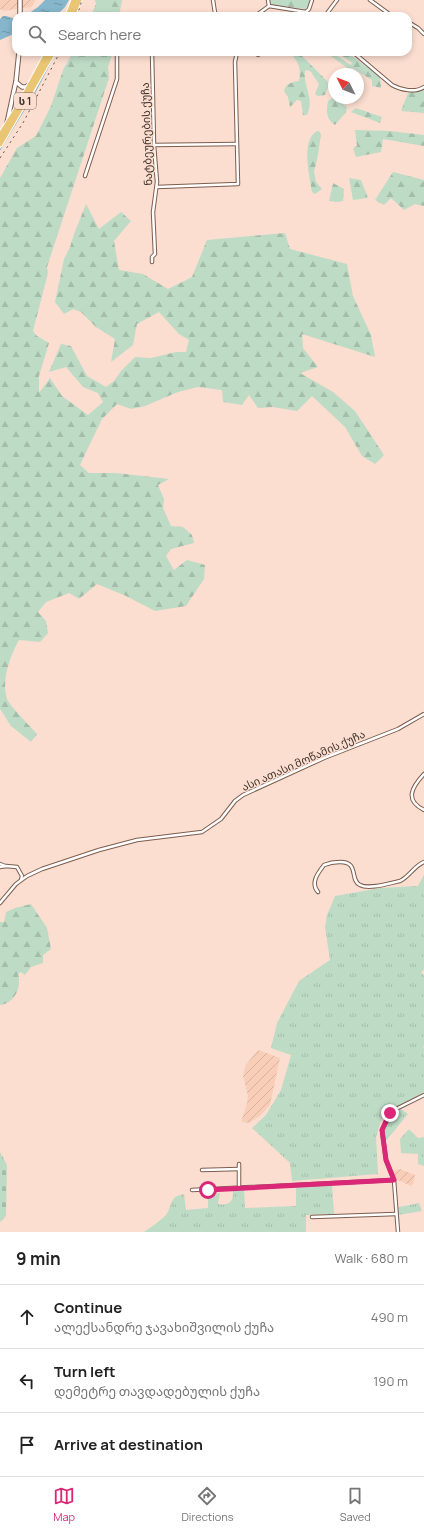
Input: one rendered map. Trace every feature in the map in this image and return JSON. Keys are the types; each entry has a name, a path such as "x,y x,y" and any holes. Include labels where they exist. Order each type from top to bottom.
{"highway":[{"path":"70,12 74,0"},
{"path":"74,12 79,0"},
{"name":"ს 1","path":"0,136 46,56"},
{"name":"ს 1","path":"0,144 51,56"}],"street":[{"path":"20,0 20,12"},
{"path":"213,0 214,12"},
{"path":"268,0 269,6"},
{"path":"261,12 269,6 306,12 309,9 312,0"},
{"path":"328,12 337,0"},
{"path":"370,0 385,12"},
{"path":"412,24 424,34"},
{"path":"5,128 16,81 19,56"},
{"path":"85,176 117,79 117,56"},
{"name":"ნატბეურების ქუჩა","path":"152,56 154,145 157,187 153,212 155,254 152,257 152,262"},
{"path":"157,187 238,184 236,56"},
{"path":"358,56 392,86 398,89 420,89 424,87"},
{"path":"16,81 22,88 26,88 32,82"},
{"path":"154,145 237,144"},
{"name":"ასი ათასი მოწამის ქუჩა","path":"0,903 11,889 21,880 42,868 137,840 202,832 221,820 235,801 243,795 324,758 398,728 424,714"},
{"path":"424,774 414,786 412,797 414,803 424,810"},
{"path":"318,892 315,886 315,881 326,864 338,862 348,863 352,868 357,883 368,887 400,882 419,864 424,862"},
{"path":"0,864 17,867 22,876 21,880"},
{"path":"0,867 6,866"},
{"path":"398,1232 394,1180 386,1160 382,1130 383,1125 390,1113 424,1095"},
{"path":"239,1164 240,1188"},
{"path":"202,1170 239,1169"},
{"path":"192,1190 394,1180"},
{"path":"312,1217 396,1214"}],"shaded area":[{"path":"0,0 35,0 32,7 4,11 0,9"},
{"path":"258,1050 280,1058 270,1105 260,1116 249,1123 242,1122 248,1096 243,1076 245,1066"},
{"path":"400,1169 415,1175 411,1186 396,1179 391,1171"}],"green space":[{"path":"95,0 122,0 120,12 93,12 96,4"},
{"path":"270,0 311,0 306,9 271,5"},
{"path":"71,56 112,56 108,67 109,78 47,267 48,273 33,331 37,336 49,343 39,376 39,393 50,378 62,396 88,415 103,402 98,393 83,387 66,367 49,372 61,344 71,346 87,376 106,387 114,381 121,371 135,357 151,358 176,352 186,352 189,340 179,334 159,312 137,324 133,345 111,362 115,339 96,327 81,312 73,309 64,314 55,302 64,259 86,204 99,229 121,212 131,221 114,241 119,270 143,274 168,289 192,277 207,240 285,233 290,249 347,264 353,296 371,335 375,357 302,334 303,348 318,367 300,373 333,392 355,411 384,455 375,464 362,456 345,427 312,396 297,411 273,407 258,408 249,395 242,405 223,402 222,390 198,387 178,392 145,406 131,409 117,404 102,419 80,465 89,473 116,473 169,479 158,485 164,499 163,508 171,526 183,527 192,535 194,543 171,549 166,556 174,570 187,560 205,565 204,579 186,606 155,611 126,596 97,584 79,599 69,593 46,602 38,612 46,621 48,633 40,642 19,640 9,662 5,686 8,701 37,734 31,742 11,726 0,709 0,178 17,148 36,136 51,106 63,70"},
{"path":"293,56 302,56 328,83 325,95 318,96 315,94 319,84 311,72 308,70 305,71 310,104 307,115 303,115 301,101 297,100 290,107 288,97 284,91 285,88 292,82 299,81 299,65"},
{"path":"331,56 337,56 351,65 352,63 342,56 352,56 380,76 381,88 372,86 372,80 364,75 364,68 348,68"},
{"path":"424,88 424,113 401,111 408,93"},
{"path":"328,101 328,104 343,104 347,107 346,112 335,125 328,117 327,108"},
{"path":"356,108 382,117 380,123 351,112"},
{"path":"355,130 390,131 424,135 424,146 383,139 381,152 356,157 353,148 357,146"},
{"path":"317,131 320,132 321,135 314,171 316,182 322,189 315,194 312,192 307,150 312,136"},
{"path":"393,172 424,180 424,206 415,204 404,210 391,198 384,205 375,200"},
{"path":"349,178 361,180 368,198 353,200"},
{"path":"333,183 344,189 343,201 329,201"},
{"path":"424,875 424,969 421,973 424,975 424,1092 383,1114 376,1137 378,1174 292,1181 290,1163 252,1128 266,1115 281,1090 291,1055 271,1048 277,1023 299,981 330,960 325,927 327,915 335,896 380,888 418,886"},
{"path":"31,904 47,928 51,949 43,955 43,963 31,967 25,975 21,972 18,974 19,984 16,994 10,1001 0,1005 0,922 4,922 6,912"},
{"path":"401,1109 408,1114 385,1142 384,1130 387,1119 393,1112"},
{"path":"409,1129 418,1138 424,1137 424,1166 418,1164 418,1154 401,1153 400,1139"},
{"path":"0,1152 7,1165 6,1216 0,1222"},
{"path":"332,1185 334,1214 306,1215 306,1232 144,1232 165,1216 175,1197 179,1195 184,1194 186,1210 208,1208 208,1194 220,1193 218,1204 227,1204 232,1198 233,1191 244,1189 245,1208 296,1206 296,1186"},
{"path":"419,1203 422,1211 398,1215 399,1207"}],"water":[{"path":"45,0 69,0 60,12 31,12"},
{"path":"3,16 12,18 12,35 0,40 0,19"}],"waterway":[{"path":"77,12 82,0"},
{"path":"0,150 30,102 54,56"}],"railway":[{"path":"78,12 82,0"},
{"path":"0,158 23,123 58,56"}],"route":[{"path":"208,1190 256,1186 394,1180 386,1160 382,1130 383,1125 390,1113"}]}
